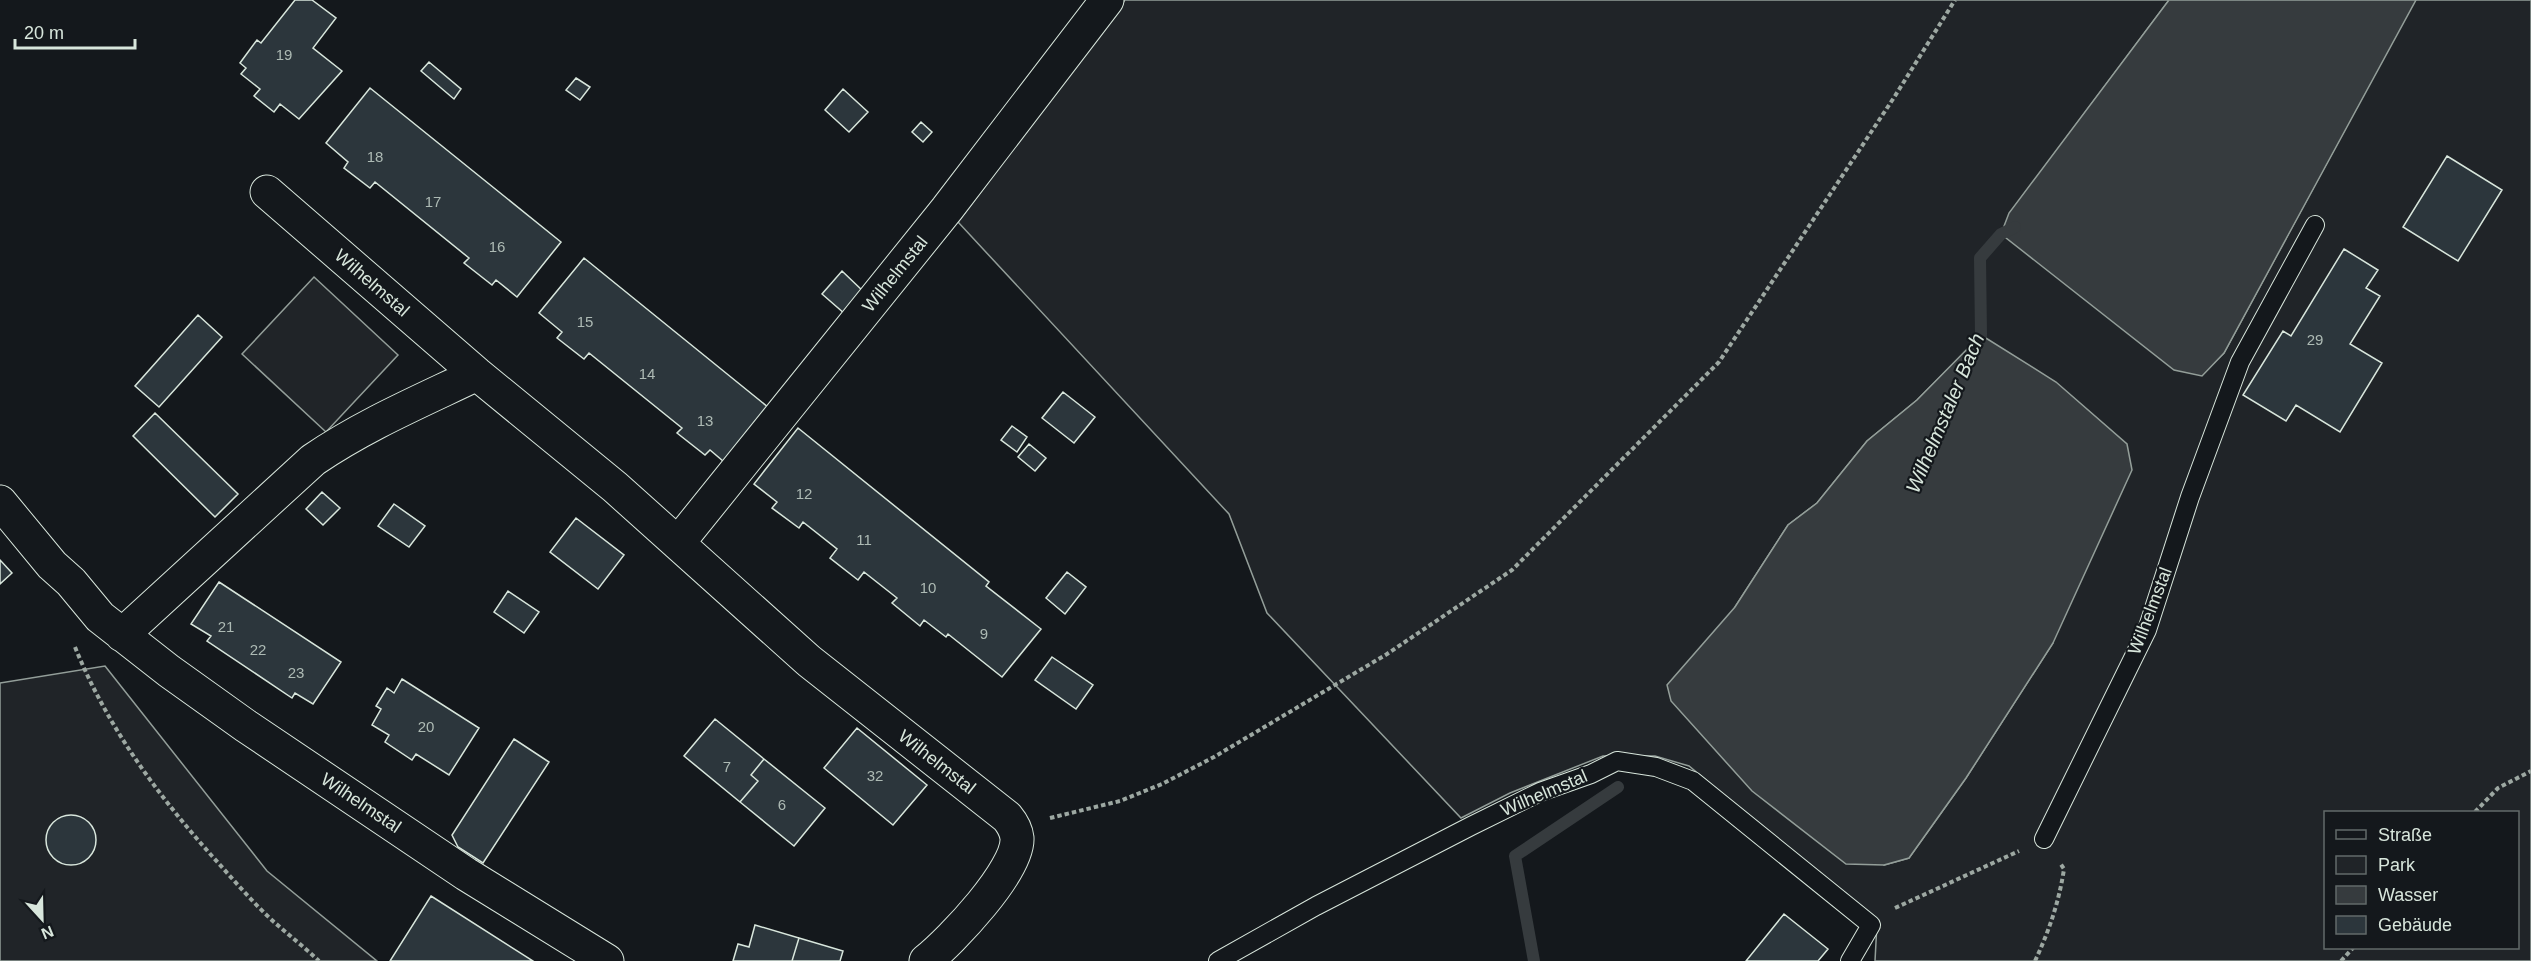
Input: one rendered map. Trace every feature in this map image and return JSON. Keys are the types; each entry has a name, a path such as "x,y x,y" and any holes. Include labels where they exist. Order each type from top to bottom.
{"street":[{"name":"Wilhelmstal","path":"678,543 947,209 1107,0"},
{"name":"Wilhelmstal","path":"267,192 477,374 615,487 756,616 809,661 1007,817 1015,830"},
{"path":"122,635 313,460 379,421 477,374"},
{"name":"Wilhelmstal","path":"0,502 52,565 71,582 100,617 122,635 255,733 466,874 607,961"},
{"path":"926,961 957,933 996,885 1014,852 1017,837 1015,830"}],"lane":[{"name":"Wilhelmstal","path":"2044,839 2147,630 2190,497 2240,362 2315,225"},
{"name":"Wilhelmstal","path":"1218,961 1316,906 1471,826 1540,792 1591,774 1617,761 1656,767 1693,781 1871,925 1850,961"}],"path":[{"path":"1015,830 1039,820 1120,801 1162,784 1214,757 1387,654 1512,570 1719,362 1895,96 1955,0"},
{"path":"74,645 86,674 113,724 137,763 172,810 236,883 319,961"},
{"path":"2477,811 2498,788 2531,771"},
{"path":"1855,912 1888,911 2044,839 2064,869 2052,925 2035,961"},
{"path":"2341,961 2352,949"}],"green space":[{"path":"1125,0 2169,0 2010,213 2201,375 2224,353 2415,0 2531,0 2531,961 1875,961 1877,923 1689,766 1655,756 1603,756 1510,793 1461,818 1267,613 1229,514 958,222","holes":["1982,335 2053,643 1966,778 1909,858 1884,865 1735,607 1788,525 1817,503 1867,441 1917,400"]},
{"path":"314,277 398,355 326,432 242,354"},
{"path":"105,666 267,871 377,961 0,961 0,683"}],"water":[{"path":"2169,0 2416,0 2224,353 2202,376 2174,370 2001,234 2009,213"},
{"path":"1981,335 2056,382 2127,444 2132,470 2053,643 1966,778 1909,858 1884,865 1846,864 1752,791 1671,701 1667,685 1735,607 1788,525 1817,503 1867,441 1917,400"}],"building":[{"path":"295,0 312,0 336,18 313,48 342,71 299,119 280,104 274,112 254,96 260,89 241,74 246,68 240,63 257,40 261,43"},
{"path":"429,62 461,89 454,99 421,71"},
{"path":"576,78 590,87 580,100 566,90"},
{"path":"370,88 561,242 517,297 496,280 492,285 464,263 469,258 375,182 370,188 344,168 348,162 326,143"},
{"path":"843,89 868,112 849,132 825,110"},
{"path":"921,122 932,132 923,142 912,132"},
{"path":"2447,156 2502,190 2458,261 2403,227"},
{"path":"2344,249 2378,270 2366,288 2380,296 2350,344 2382,363 2340,432 2296,405 2286,421 2243,395 2283,331 2291,336"},
{"path":"584,258 774,412 730,467 710,450 705,455 677,433 682,428 589,353 584,359 557,338 562,332 539,313"},
{"path":"842,271 865,293 845,314 822,294"},
{"path":"198,315 222,337 159,407 135,386"},
{"path":"1063,392 1095,417 1074,443 1042,418"},
{"path":"155,413 238,494 215,517 133,436"},
{"path":"1012,426 1027,437 1017,452 1001,440"},
{"path":"798,428 989,582 986,586 1041,629 1002,677 948,634 946,637 924,620 920,626 892,603 897,598 864,572 858,580 830,558 837,549 803,522 799,528 772,508 777,502 754,484"},
{"path":"1029,444 1046,458 1035,471 1018,457"},
{"path":"322,492 340,508 323,525 306,509"},
{"path":"394,504 425,526 409,547 378,526"},
{"path":"576,518 624,555 598,589 550,552"},
{"path":"0,560 12,573 0,584"},
{"path":"1067,572 1086,587 1065,614 1046,598"},
{"path":"219,582 341,662 313,704 295,693 292,698 207,641 211,636 191,624"},
{"path":"508,591 539,612 524,633 494,612"},
{"path":"1052,657 1093,685 1076,709 1035,680"},
{"path":"402,679 479,728 449,775 416,754 412,760 385,742 389,735 372,725 381,709 376,706 387,688 394,693"},
{"path":"715,719 764,759 751,775 758,781 740,802 684,756"},
{"path":"857,728 927,785 893,825 824,768"},
{"path":"514,739 549,762 483,863 458,847 452,835"},
{"path":"764,759 825,808 794,846 740,802 758,781 751,775"},
{"path":"76,815 89,822 95,830 95,850 89,858 81,864 66,865 53,858 47,850 46,835 53,822 61,816"},
{"path":"431,896 533,961 390,961"},
{"path":"1784,914 1828,949 1818,961 1746,961"},
{"path":"755,925 799,938 792,961 733,961 738,944 749,947"},
{"path":"799,938 843,951 840,961 792,961"}],"waterway":[{"name":"Wilhelmstaler Bach","path":"1975,350 1981,335 1980,258 2001,234 2015,227"},
{"name":"Wilhelmstaler Bach","path":"1534,961 1515,856 1618,787"}]}
